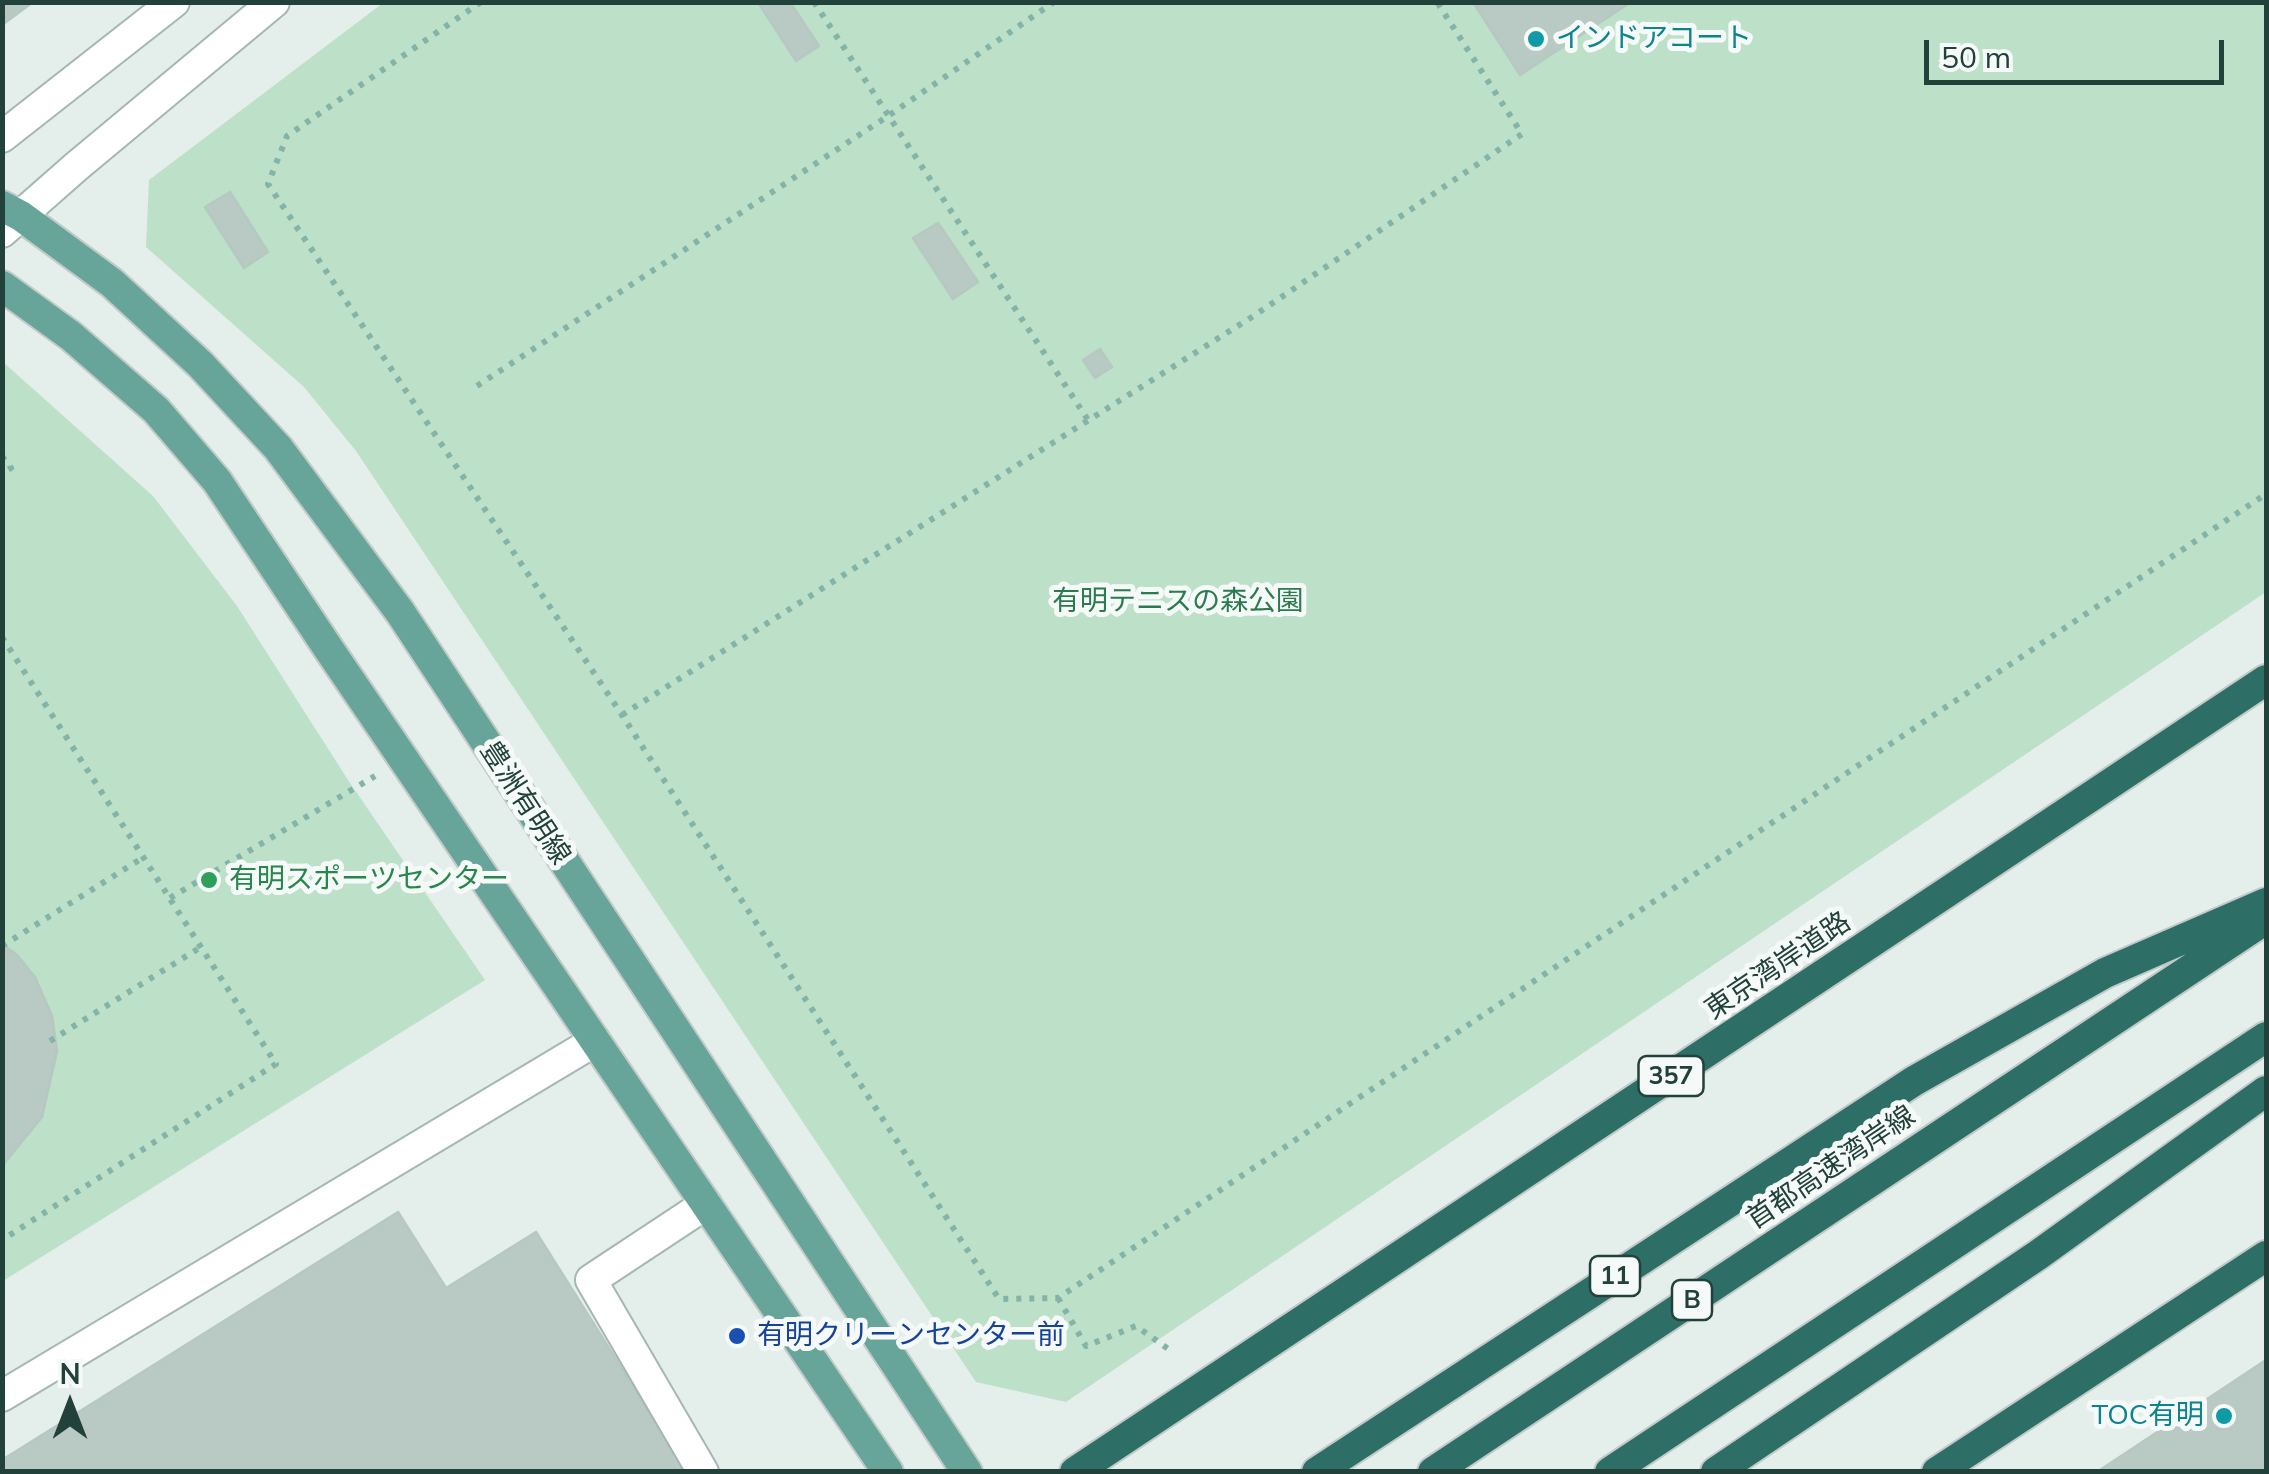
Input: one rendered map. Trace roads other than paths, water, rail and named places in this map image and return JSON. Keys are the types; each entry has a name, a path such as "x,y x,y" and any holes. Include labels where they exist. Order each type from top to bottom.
{"highway":[{"name":"東京湾岸道路","path":"1075,1472 2266,680"},
{"name":"11","path":"1316,1472 1914,1081 2105,973 2266,903"},
{"name":"首都高速湾岸線","path":"1433,1472 2266,920"},
{"path":"1610,1472 2266,1037"},
{"path":"1716,1472 2038,1255 2266,1091"},
{"path":"1937,1472 2266,1256"}],"main road":[{"name":"豊洲有明線","path":"9,218 112,283 200,364 278,448 400,612 966,1472"},
{"path":"2,286 71,336 156,410 217,481 888,1472"}],"street":[{"path":"9,218 274,2"},
{"path":"2,138 165,5"},
{"path":"2,1396 595,1041"},
{"path":"702,1472 591,1280 706,1204"}],"place":[{"name":"インドアコート","path":"1536,39"},
{"name":"有明スポーツセンター","path":"209,880"},
{"name":"有明クリーンセンター前","path":"737,1336"},
{"name":"TOC有明","path":"2224,1416"}],"park label":[{"name":"有明テニスの森公園","path":"1178,602"}]}
